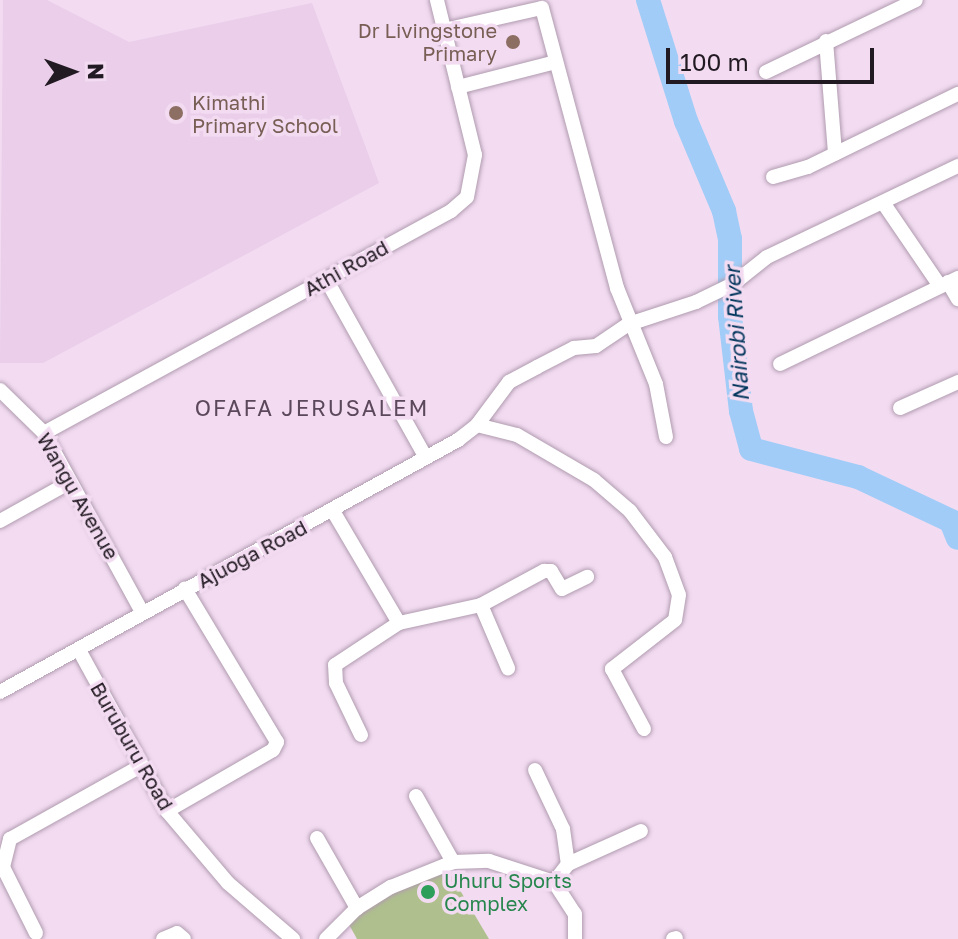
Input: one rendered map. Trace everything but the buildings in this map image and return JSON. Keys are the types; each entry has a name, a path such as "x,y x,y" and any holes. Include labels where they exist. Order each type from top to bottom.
{"street":[{"name":"Athi Road","path":"44,433 326,279 467,197 475,155 437,0"},
{"path":"766,72 916,0"},
{"path":"444,30 539,6 629,324 656,384 666,437"},
{"path":"826,41 835,154"},
{"path":"458,87 556,62"},
{"path":"773,177 835,154 958,94"},
{"name":"Ajuoga Road","path":"0,692 142,612 333,511 477,425 509,382 574,348 596,346 629,324 696,302 733,284 767,257 884,204 958,166"},
{"path":"884,204 949,282 958,299"},
{"path":"326,279 425,456"},
{"path":"780,364 949,282"},
{"path":"900,408 958,382"},
{"name":"Wangu Avenue","path":"0,390 44,433 142,612"},
{"path":"477,425 517,435 594,480 630,511 670,566 679,595 675,620 612,669 644,729"},
{"path":"0,521 70,482"},
{"path":"333,511 399,623"},
{"path":"361,735 336,683 335,665 399,623 481,605 544,571 551,571 562,589 587,577"},
{"path":"167,811 273,750 277,742 185,589"},
{"path":"481,605 508,668"},
{"name":"Buruburu Road","path":"79,650 139,767 167,811 228,883 293,939"},
{"path":"36,933 3,874 3,858 10,839 139,767"},
{"path":"535,770 563,829 568,864"},
{"path":"416,796 453,862"},
{"path":"554,882 568,864 641,831"},
{"path":"317,838 357,908"},
{"path":"326,939 357,908 453,862 515,866 554,882 575,914 575,939"},
{"path":"163,939 177,933 184,939"}],"shaded area":[{"name":"Kimathi Primary School","path":"3,0 47,0 129,42 312,3 379,183 43,363 0,363"}],"green space":[{"name":"Uhuru Sports Complex","path":"445,865 489,939 357,939 346,919"}],"waterway":[{"name":"Nairobi River","path":"648,0 686,121 724,211 730,239 730,316 741,411 751,449 858,477 951,521 958,538"}],"place":[{"name":"Dr Livingstone Primary","path":"513,42"},
{"name":"Kimathi Primary School","path":"176,113"},
{"name":"Uhuru Sports Complex","path":"428,892"}],"district":[{"name":"OFAFA JERUSALEM","path":"312,408"}]}
